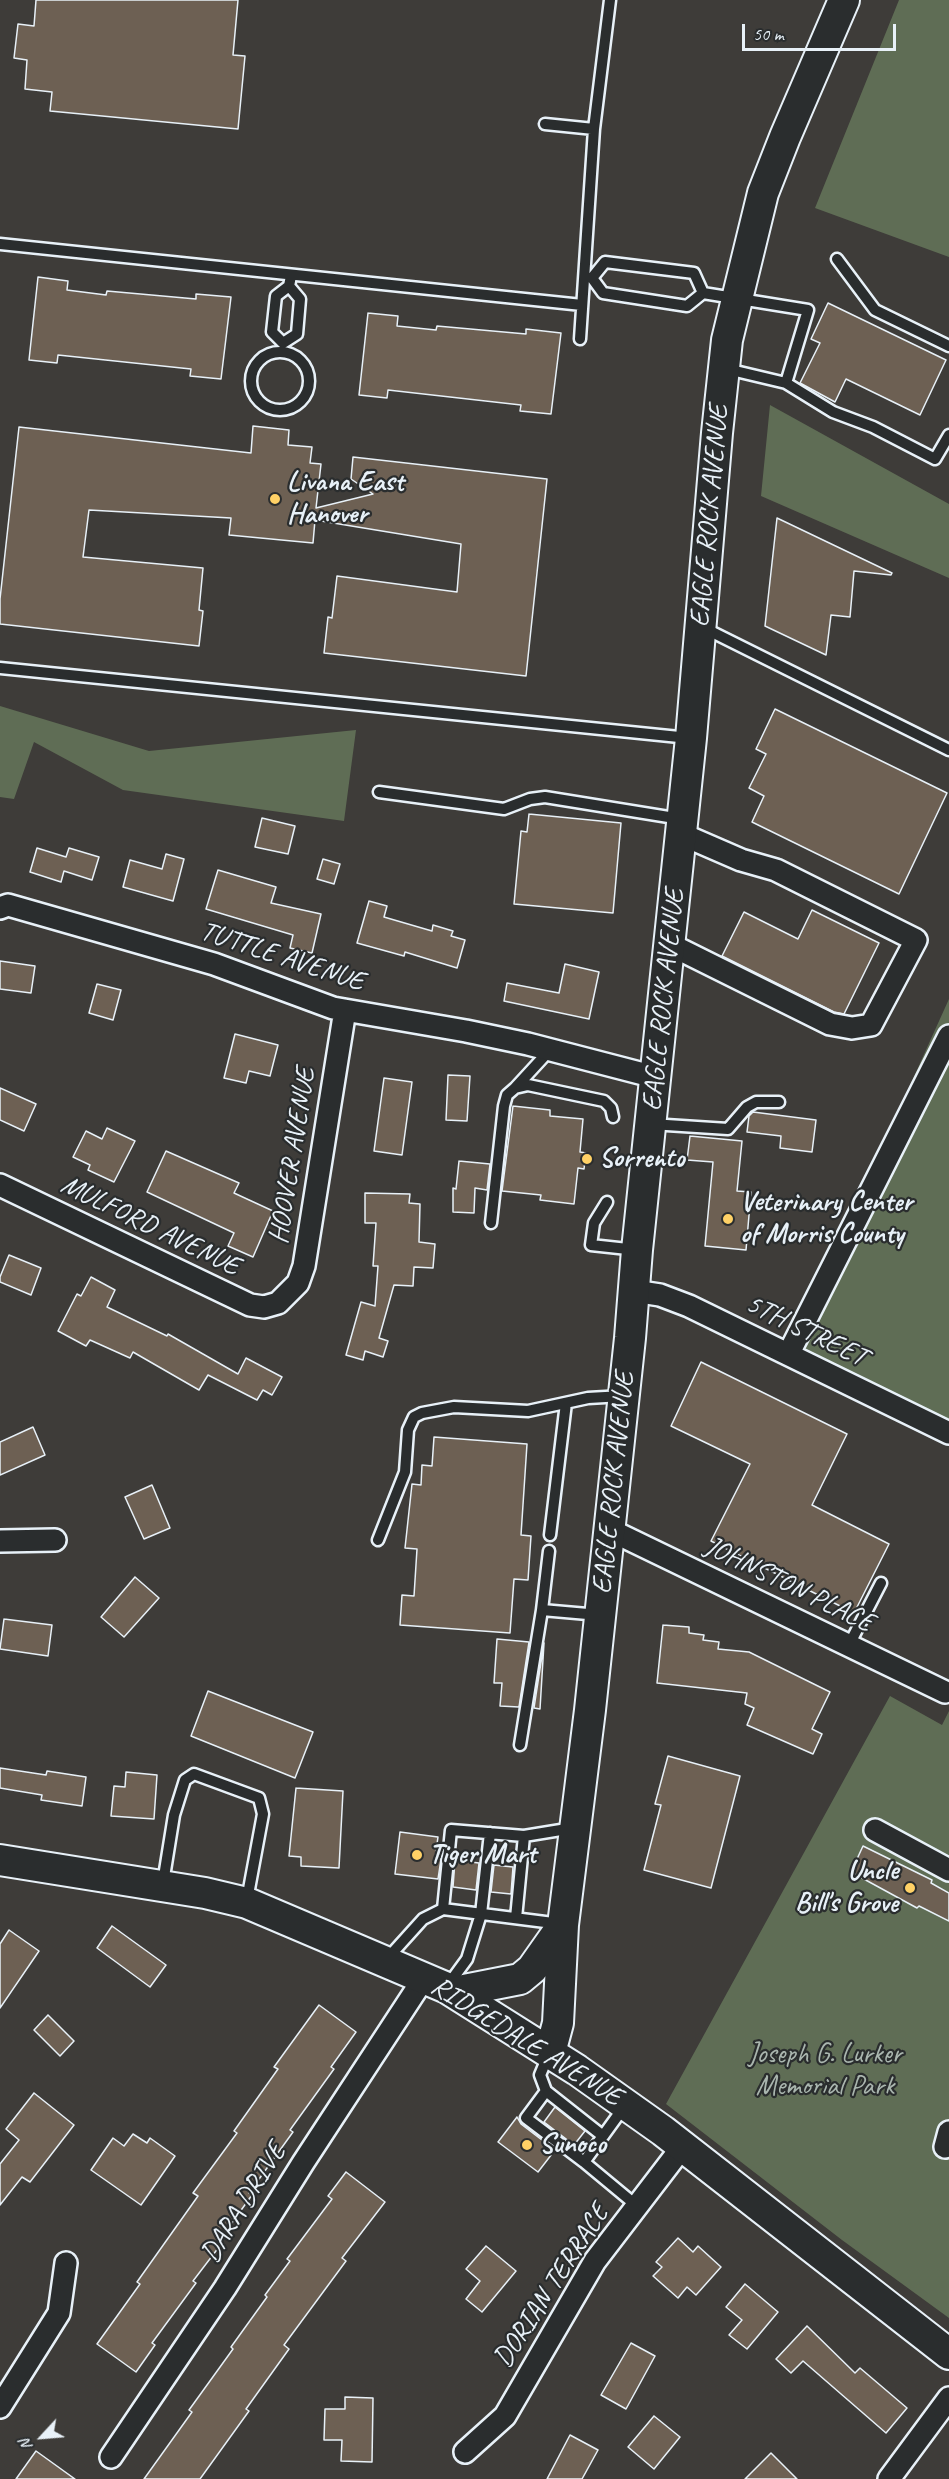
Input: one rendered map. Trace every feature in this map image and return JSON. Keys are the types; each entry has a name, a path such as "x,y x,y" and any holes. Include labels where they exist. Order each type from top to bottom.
{"main road":[{"name":"EAGLE ROCK AVENUE","path":"550,2053 558,2023 563,1925 576,1828 634,1291 691,738 724,368 736,297 763,193 784,137 844,0"},
{"name":"RIDGEDALE AVENUE","path":"0,1860 163,1885 246,1903 442,1986 550,2053 626,2104 949,2354"},
{"path":"442,1986 512,1982 520,1979 532,1969 563,1925"}],"street":[{"path":"669,944 830,1024 852,1028 871,1024 916,940 776,870 741,860 681,826"},
{"name":"TUTTLE AVENUE","path":"0,908 8,906 214,964 333,1008 466,1031 655,1077"},
{"name":"HOOVER AVENUE","path":"278,1303 298,1283 304,1266 345,1010"},
{"path":"789,1353 949,1036"},
{"name":"MULFORD AVENUE","path":"0,1185 250,1305 264,1307 278,1303"},
{"name":"5TH STREET","path":"634,1291 660,1295 680,1302 789,1353 949,1433"},
{"name":"JOHNSTON PLACE","path":"608,1529 849,1646 947,1688"},
{"path":"0,1540 55,1540"},
{"path":"875,1830 949,1870"},
{"name":"DARA DRIVE","path":"111,2457 225,2288 303,2163 442,1986"},
{"name":"DORIAN TERRACE","path":"465,2452 505,2416 595,2262 683,2146"},
{"path":"0,2407 59,2313 66,2263"},
{"path":"889,2479 949,2398"}],"lane":[{"path":"580,339 582,305 589,277 594,129 610,0"},
{"path":"545,124 594,129"},
{"path":"0,244 290,281 582,305"},
{"path":"837,259 875,310 949,346"},
{"path":"589,277 605,262 694,273 703,292"},
{"path":"589,277 603,293 687,306 703,292 808,310 786,383"},
{"path":"290,281 276,296 272,332 282,347 301,360 306,367 309,386 300,402 282,410 272,409 256,398 250,379 258,361 282,347 297,334 300,299 290,281"},
{"path":"724,368 786,383 833,412 873,427 935,459 949,435"},
{"path":"701,627 949,750"},
{"path":"0,668 691,738"},
{"path":"379,792 504,809 530,799 545,797 681,826"},
{"path":"491,1223 507,1095 550,1050"},
{"path":"515,1088 528,1085 604,1101 611,1108 613,1117"},
{"path":"651,1124 728,1129 747,1107 756,1102 779,1102"},
{"path":"607,1202 594,1223 591,1245 637,1250"},
{"path":"378,1540 405,1472 408,1430 414,1417 422,1413 454,1407 528,1411 588,1398 623,1396"},
{"path":"550,1535 566,1403"},
{"path":"520,1745 549,1551"},
{"path":"849,1646 881,1583"},
{"path":"542,1610 599,1615"},
{"path":"163,1885 174,1815 185,1780 194,1774 259,1798 263,1814 246,1903"},
{"path":"443,1909 451,1830 524,1836 576,1828"},
{"path":"442,1986 467,1959 481,1914 490,1833"},
{"path":"516,1918 524,1836"},
{"path":"385,1961 423,1919 443,1909 563,1925"},
{"path":"550,2053 540,2075 546,2091 603,2136"},
{"path":"546,2091 526,2118 637,2206"},
{"path":"584,2162 626,2104"}],"green space":[{"path":"899,0 949,0 949,257 815,208"},
{"path":"770,405 949,504 949,578 761,496"},
{"path":"0,706 149,751 356,730 344,821 123,790 34,742 14,799 0,797"},
{"path":"949,999 949,1444 789,1353"},
{"name":"Joseph G. Lurker Memorial Park","path":"890,1696 942,1725 949,1711 949,2318 842,2240 666,2104"}],"building":[{"path":"36,0 238,0 233,55 245,56 238,129 50,111 52,92 25,89 27,60 14,58 18,24 34,26"},
{"path":"38,277 68,281 67,290 106,295 107,291 196,299 196,294 231,297 221,379 190,376 191,369 58,355 57,363 29,360"},
{"path":"828,303 946,360 920,415 846,379 835,402 800,383 820,343 811,339"},
{"path":"368,313 398,316 397,326 436,330 437,326 526,334 526,329 561,333 551,414 520,411 521,405 388,390 387,398 359,395"},
{"path":"253,426 289,430 288,445 312,447 310,463 321,464 316,508 373,494 351,479 353,457 547,479 526,676 324,653 328,617 332,618 337,576 457,592 461,544 315,520 313,543 229,535 231,518 89,510 83,557 203,568 199,610 203,611 199,646 0,624 0,599 19,427 251,453"},
{"path":"777,518 892,573 891,575 854,571 850,617 831,615 826,655 765,626"},
{"path":"775,709 947,793 899,894 752,822 764,796 749,788 766,754 756,749"},
{"path":"529,814 621,823 613,913 514,904 521,831 527,832"},
{"path":"262,818 295,826 288,854 255,847"},
{"path":"37,848 66,857 69,848 99,857 92,880 64,871 61,882 30,872"},
{"path":"166,854 184,859 173,901 123,887 130,860 162,869"},
{"path":"323,859 340,864 334,884 317,879"},
{"path":"218,870 276,887 271,903 321,914 312,953 290,948 293,935 206,909"},
{"path":"369,901 387,906 384,917 432,931 433,925 453,931 451,936 465,940 457,968 405,952 404,956 357,943"},
{"path":"812,910 879,943 844,1014 834,1012 722,956 744,912 798,939"},
{"path":"0,961 35,966 31,993 0,989"},
{"path":"565,964 599,972 589,1019 504,1001 507,983 559,993"},
{"path":"97,984 121,990 113,1020 89,1013"},
{"path":"235,1034 278,1045 270,1076 249,1071 246,1083 224,1078"},
{"path":"448,1075 470,1076 467,1121 446,1120"},
{"path":"384,1078 412,1082 402,1155 374,1151"},
{"path":"0,1088 36,1104 24,1131 0,1120"},
{"path":"513,1106 550,1110 550,1116 583,1119 580,1152 586,1153 584,1169 578,1168 574,1204 540,1200 541,1195 502,1191"},
{"path":"753,1112 816,1120 812,1152 780,1148 781,1136 747,1132 749,1116"},
{"path":"107,1128 135,1141 114,1182 88,1170 90,1165 73,1157 86,1131 102,1139"},
{"path":"690,1136 742,1141 737,1191 751,1192 746,1250 705,1246 713,1162 687,1160"},
{"path":"166,1151 239,1183 234,1193 273,1211 253,1257 228,1246 234,1233 147,1192"},
{"path":"459,1161 490,1164 487,1190 475,1188 474,1213 453,1212 453,1188 456,1189"},
{"path":"365,1193 410,1194 409,1203 420,1204 419,1242 435,1244 433,1268 414,1267 413,1286 394,1285 379,1338 388,1341 383,1357 365,1351 363,1360 346,1355 361,1302 375,1306 378,1266 373,1266 376,1223 365,1223"},
{"path":"9,1255 41,1268 31,1295 0,1282"},
{"path":"91,1277 115,1290 107,1307 167,1336 168,1334 238,1374 246,1358 282,1377 272,1395 263,1390 257,1400 208,1375 199,1390 133,1352 130,1358 90,1340 86,1346 58,1331 77,1294 81,1296"},
{"path":"701,1362 847,1434 812,1505 889,1544 854,1613 711,1541 750,1464 671,1426"},
{"path":"33,1427 45,1455 0,1475 0,1442"},
{"path":"434,1437 527,1444 521,1535 531,1536 528,1580 514,1579 510,1633 400,1625 402,1595 414,1596 417,1549 405,1548 412,1484 421,1485 422,1465 432,1466"},
{"path":"152,1485 170,1528 144,1539 125,1497"},
{"path":"135,1577 159,1598 124,1637 101,1617"},
{"path":"4,1619 52,1625 48,1656 0,1649"},
{"path":"663,1625 689,1627 689,1633 704,1635 703,1640 719,1642 718,1649 749,1652 830,1692 812,1729 822,1734 813,1754 747,1725 754,1708 745,1704 747,1693 657,1683"},
{"path":"497,1639 529,1642 519,1707 500,1706 502,1683 494,1683"},
{"path":"544,1643 540,1709 534,1708"},
{"path":"208,1691 313,1732 295,1778 191,1736"},
{"path":"668,1756 740,1776 711,1888 644,1870 661,1805 655,1804"},
{"path":"0,1768 46,1775 47,1771 86,1777 82,1806 41,1800 42,1795 0,1788"},
{"path":"126,1772 157,1775 154,1819 111,1816 114,1786 125,1787"},
{"path":"296,1788 343,1791 339,1868 301,1866 301,1857 289,1856"},
{"name":"Tiger Mart","path":"400,1832 438,1837 435,1858 441,1859 438,1879 395,1874"},
{"name":"Uncle Bill's Grove","path":"863,1846 932,1880 931,1883 949,1893 949,1921 919,1906 917,1908 851,1872"},
{"path":"455,1860 479,1863 476,1890 453,1887"},
{"path":"494,1865 513,1867 511,1894 491,1892"},
{"path":"112,1926 166,1965 150,1987 97,1948"},
{"path":"9,1930 39,1951 0,2008 0,1944"},
{"path":"319,2005 356,2032 331,2067 334,2069 290,2130 293,2132 249,2193 252,2195 216,2245 219,2247 193,2281 196,2283 152,2343 155,2345 136,2372 97,2344 140,2284 137,2282 198,2196 193,2193 237,2133 234,2131 278,2069 274,2067"},
{"path":"48,2015 74,2041 60,2056 34,2030"},
{"path":"34,2093 74,2125 30,2182 22,2177 0,2205 0,2164 19,2140 6,2129"},
{"path":"555,2107 585,2131 574,2145 544,2122"},
{"name":"Sunoco","path":"517,2117 521,2124 555,2150 538,2172 498,2142"},
{"path":"133,2134 147,2143 150,2138 175,2156 141,2205 91,2170 113,2138 124,2146"},
{"path":"346,2172 385,2202 342,2258 346,2261 284,2345 289,2349 246,2409 249,2411 200,2479 144,2479 192,2412 189,2410 267,2297 265,2295 290,2261 287,2259 332,2199 328,2196"},
{"path":"678,2238 693,2252 698,2246 721,2267 696,2295 687,2287 678,2298 653,2276 662,2267 656,2262"},
{"path":"486,2246 516,2271 482,2312 466,2299 480,2281 466,2269"},
{"path":"745,2284 778,2312 747,2349 729,2335 742,2320 726,2307"},
{"path":"807,2326 855,2373 860,2368 907,2408 886,2433 803,2361 791,2373 776,2359"},
{"path":"631,2343 655,2356 626,2409 601,2395"},
{"path":"345,2397 373,2398 372,2462 341,2461 342,2440 324,2440 325,2409 345,2409"},
{"path":"654,2416 680,2437 654,2469 628,2447"},
{"path":"570,2435 598,2450 582,2479 547,2479"},
{"path":"36,2451 75,2479 16,2479"},
{"path":"771,2453 797,2479 745,2479"}],"place":[{"name":"Livana East Hanover","path":"275,499"},
{"name":"Sorrento","path":"587,1159"},
{"name":"Veterinary Center of Morris County","path":"728,1219"},
{"name":"Tiger Mart","path":"417,1855"},
{"name":"Uncle Bill's Grove","path":"910,1888"},
{"name":"Sunoco","path":"527,2145"}]}
